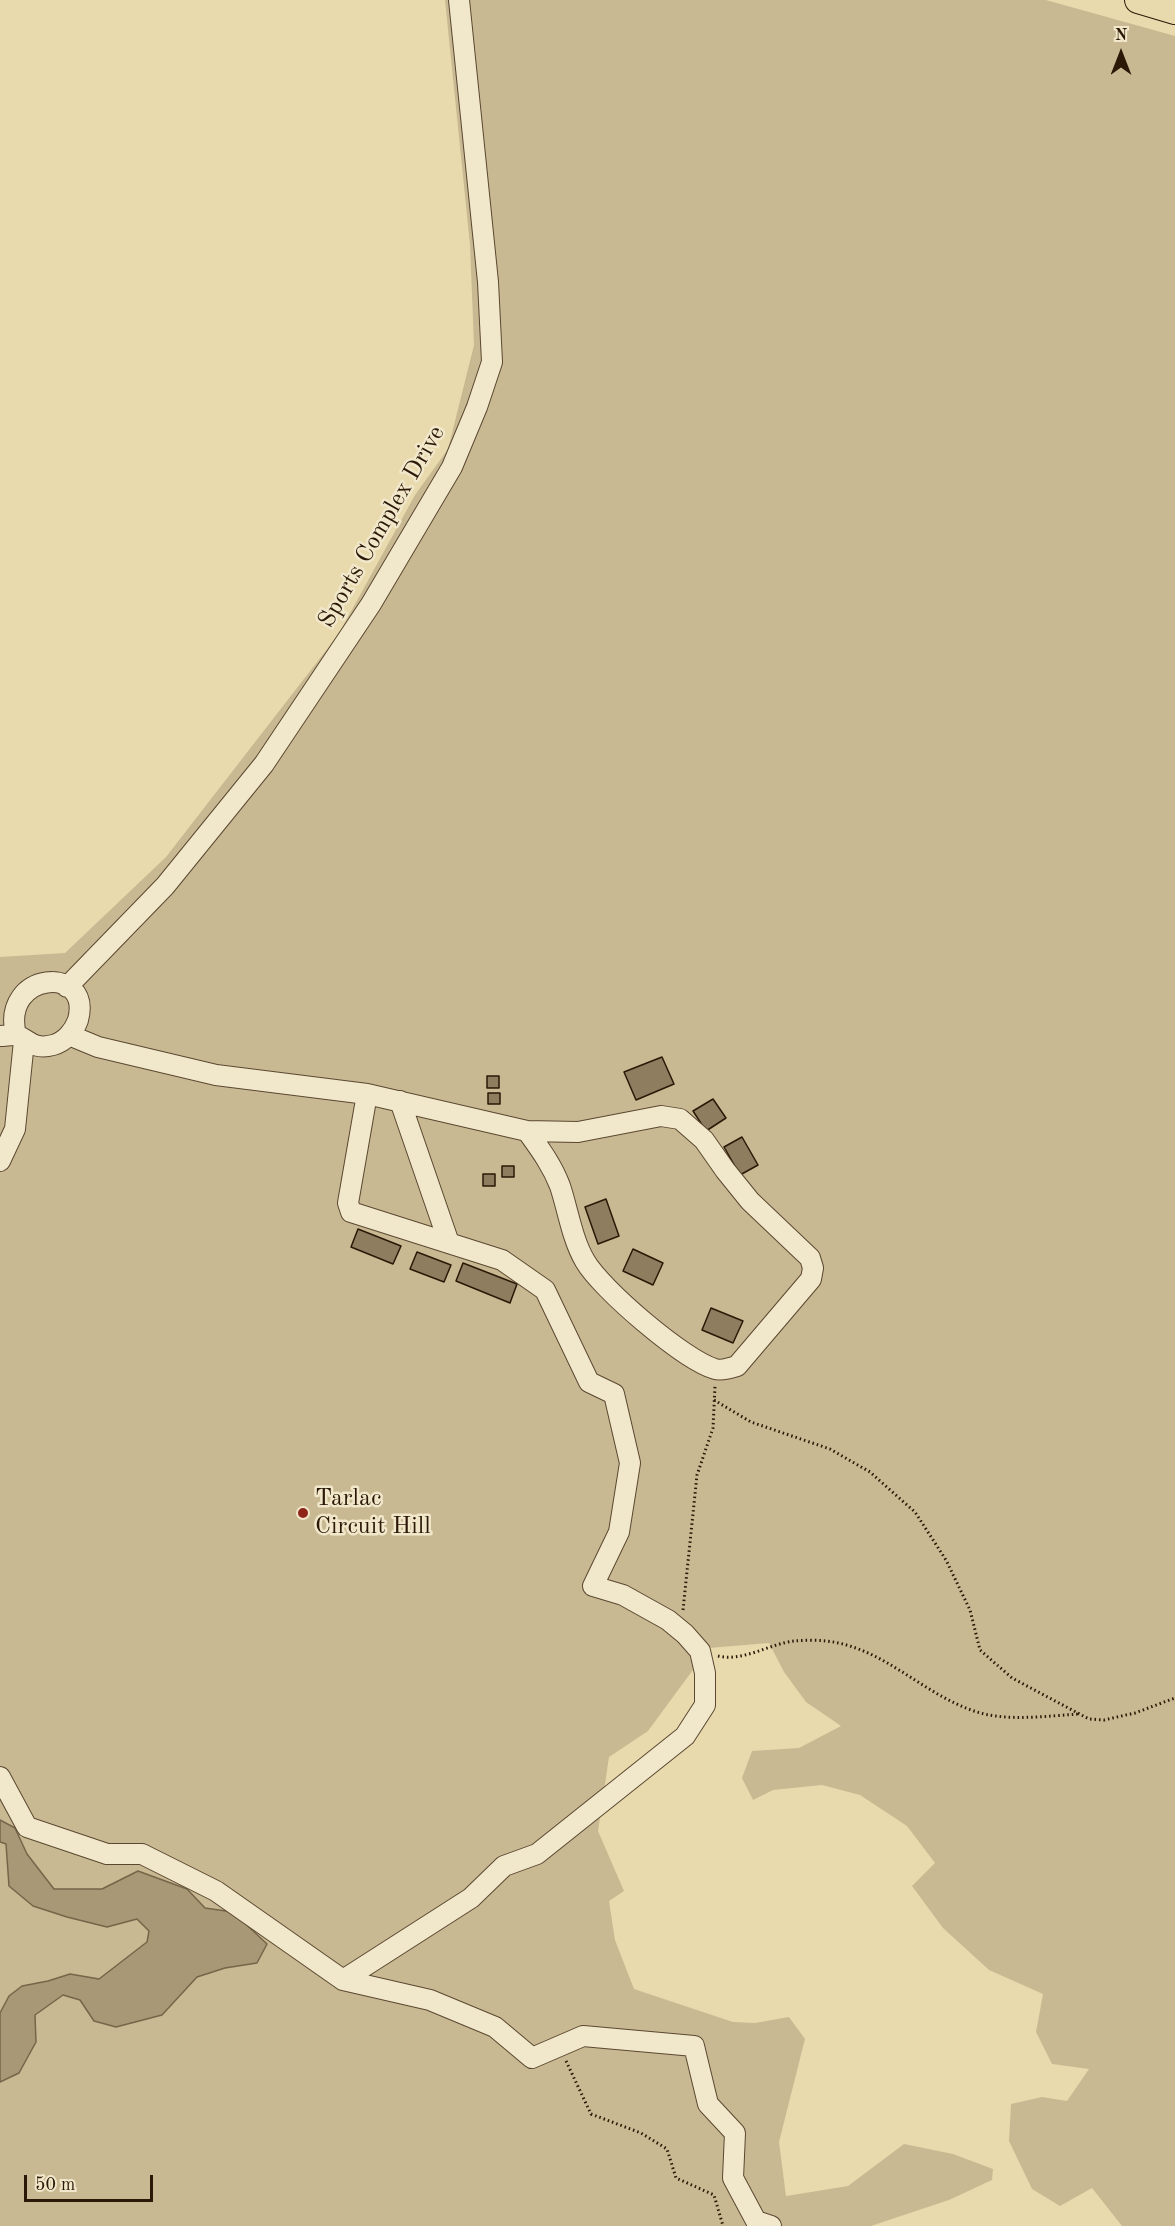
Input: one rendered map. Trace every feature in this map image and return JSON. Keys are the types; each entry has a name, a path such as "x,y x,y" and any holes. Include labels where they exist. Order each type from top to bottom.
{"main road":[{"path":"1138,0 1175,10"}],"street":[{"name":"Sports Complex Drive","path":"67,987 165,886 264,764 377,594 452,467 477,407 492,362 488,282 459,0"},
{"path":"0,1161 15,1129 11,1008 21,991 37,982 61,984 67,987 78,1000 78,1019 69,1035 62,1041 43,1046 13,1037"},
{"path":"69,1035 98,1047 216,1075 367,1094 527,1131 578,1132 661,1116 680,1119 704,1140 724,1170 750,1201 810,1258 813,1268 810,1278 738,1366 716,1369 681,1350 605,1287 584,1260 548,1158 527,1131"},
{"path":"343,1980 471,1898 504,1866 537,1854 685,1736 705,1705 705,1673 700,1651 685,1634 668,1620 623,1595 592,1586 619,1532 630,1463 614,1394 589,1382 545,1290 502,1260 349,1210 348,1203 367,1094"},
{"path":"400,1101 450,1243"},
{"path":"0,1777 27,1827 107,1854 142,1854 216,1891 343,1980 430,2000 495,2027 532,2058 583,2037 694,2046 708,2104 735,2133 733,2178 756,2221 771,2226"}],"path":[{"path":"685,1634 682,1622 697,1475 713,1428 716,1369"},
{"path":"714,1400 751,1422 830,1449 870,1472 915,1512 946,1560 969,1610 980,1650 1012,1678 1089,1719 1104,1720 1135,1713 1175,1698"},
{"path":"700,1651 723,1657 751,1653 793,1641 827,1641 868,1651 940,1695 975,1712 1018,1718 1079,1714"},
{"path":"560,2046 591,2114 641,2133 667,2149 676,2178 714,2195 723,2226"}],"shaded area":[{"path":"445,0 1046,0 1175,36 1175,2226 1122,2226 1092,2188 1060,2206 1032,2189 1009,2141 1011,2104 1042,2097 1067,2101 1089,2069 1052,2064 1036,2032 1043,1994 989,1970 943,1928 912,1886 935,1863 907,1826 860,1795 822,1785 773,1790 753,1800 742,1778 752,1751 799,1748 841,1726 806,1702 784,1672 769,1643 709,1648 648,1731 609,1757 598,1831 624,1891 609,1901 615,1940 634,1989 733,2022 755,2023 789,2017 805,2039 779,2142 786,2196 848,2186 904,2144 953,2154 993,2169 992,2180 949,2200 871,2226 0,2226 0,957 65,953 166,857 338,635 415,495 448,449 474,345 470,245"},
{"path":"0,1820 15,1828 27,1854 54,1889 102,1889 138,1871 187,1889 205,1908 233,1912 267,1944 257,1963 225,1968 197,1977 162,2015 116,2027 94,2021 80,2000 63,1995 35,2015 36,2042 19,2073 0,2082 0,2013 9,1996 22,1986 70,1974 99,1979 147,1942 149,1931 137,1919 107,1927 33,1906 9,1886 6,1844 0,1842"}],"building":[{"path":"662,1057 674,1084 636,1100 624,1072"},
{"path":"487,1076 499,1076 499,1088 487,1088"},
{"path":"488,1093 500,1093 500,1104 488,1104"},
{"path":"713,1099 726,1118 706,1131 693,1111"},
{"path":"742,1137 758,1165 740,1175 724,1147"},
{"path":"502,1166 514,1166 514,1177 502,1177"},
{"path":"483,1174 495,1174 495,1186 483,1186"},
{"path":"606,1199 619,1236 598,1244 585,1207"},
{"path":"358,1229 401,1246 393,1264 351,1247"},
{"path":"633,1249 663,1263 653,1285 623,1271"},
{"path":"417,1252 451,1265 444,1282 410,1269"},
{"path":"463,1263 517,1284 510,1303 456,1281"},
{"path":"711,1308 743,1321 733,1343 702,1330"}],"place":[{"name":"Tarlac Circuit Hill","path":"303,1513"}]}
